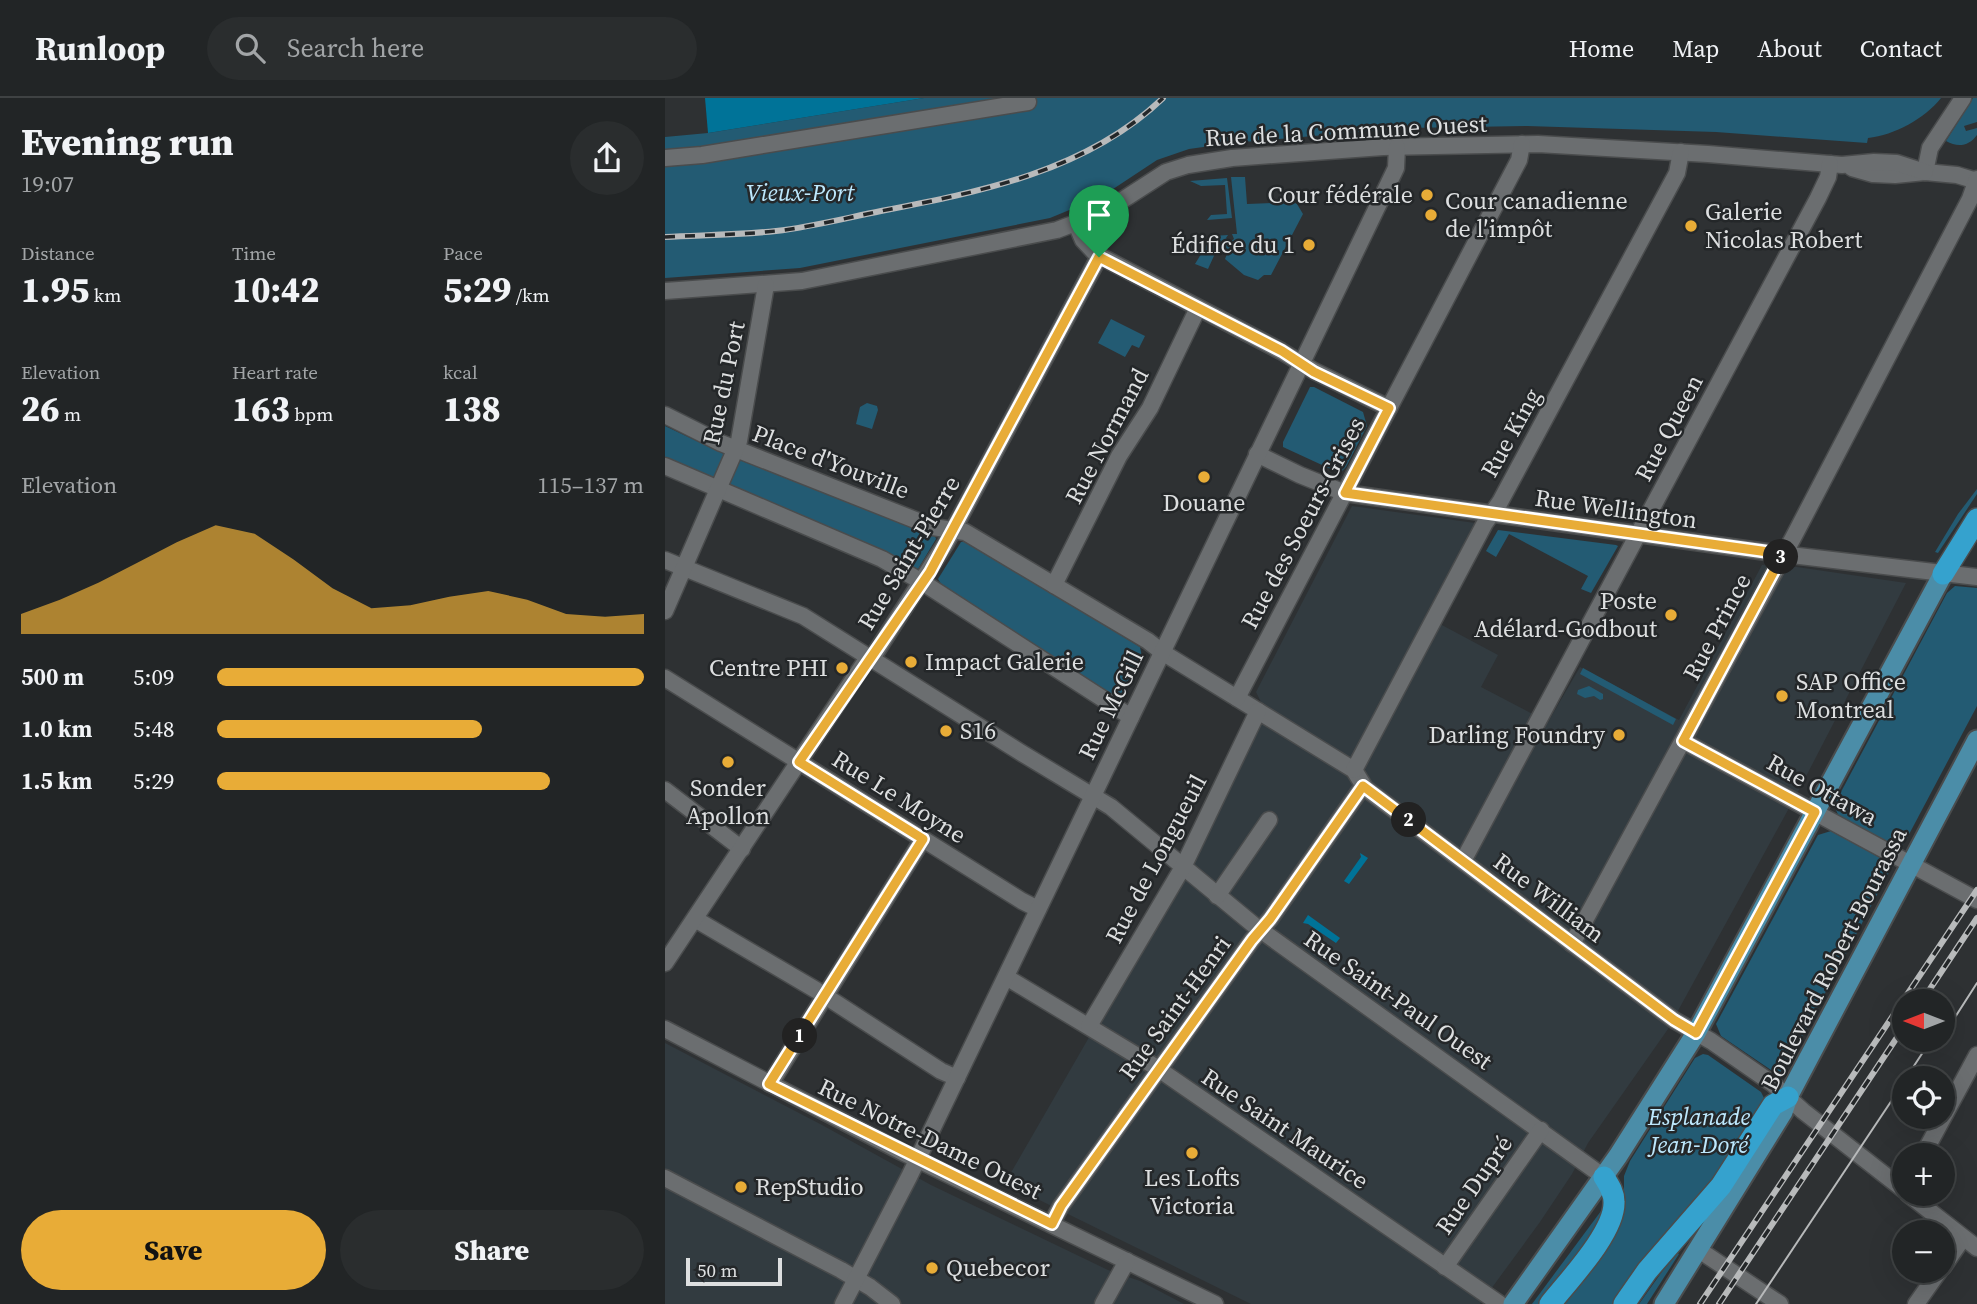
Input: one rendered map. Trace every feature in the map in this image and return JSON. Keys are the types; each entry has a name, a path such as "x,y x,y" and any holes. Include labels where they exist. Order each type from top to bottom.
{"highway":[{"path":"1943,574 1977,519"},
{"path":"1624,1304 1647,1271 1721,1186 1773,1105 1788,1097"},
{"path":"1551,1304 1611,1218 1614,1208 1613,1195 1604,1177"}],"main road":[{"path":"1513,1304 1604,1177 1696,1033 1943,574"},
{"name":"Boulevard Robert-Bourassa","path":"1664,1304 1783,1112 1788,1097 1977,740"}],"street":[{"path":"1925,172 1930,148 1963,98"},
{"path":"665,158 713,153 1028,102"},
{"name":"Rue de la Commune Ouest","path":"665,291 766,285 819,278 1044,233 1104,212 1160,175 1188,164 1232,158 1397,147 1522,144 1681,152 1836,164 1897,163 1925,172 1957,175 1977,181"},
{"name":"Rue des Soeurs-Grises","path":"1237,698 1519,160 1522,144"},
{"name":"Rue McGill","path":"843,1304 957,1078 1396,169 1397,147"},
{"name":"Rue King","path":"1354,770 1677,173 1681,152"},
{"name":"Rue Queen","path":"1463,860 1836,164"},
{"name":"Rue Prince","path":"1572,944 1783,554 1977,181"},
{"path":"1076,224 1085,243 1099,257 1389,408"},
{"name":"Rue Saint-Pierre","path":"665,963 922,582 953,530 1099,257"},
{"name":"Rue du Port","path":"665,611 736,449 766,285"},
{"name":"Rue Normand","path":"1054,585 1119,456 1150,408 1198,308"},
{"name":"Place d'Youville","path":"665,415 736,449 933,527 965,532 1162,652"},
{"name":"Rue Wellington","path":"1257,454 1345,493 1638,535 1977,577"},
{"path":"665,466 873,554 922,582 1131,717"},
{"name":"Rue Saint-Paul Ouest","path":"665,560 803,615 1093,795 1261,930 1604,1177"},
{"name":"Rue William","path":"1162,652 1354,770 1363,786 1674,1020 1768,1081 1892,1181"},
{"name":"Rue Le Moyne","path":"665,678 1038,909"},
{"name":"Rue de Longueuil","path":"1089,1026 1183,867 1258,712"},
{"name":"Rue Ottawa","path":"1683,741 1977,900"},
{"name":"Rue Saint-Henri","path":"1052,1224 1061,1206 1363,786"},
{"path":"666,791 742,849"},
{"path":"1217,896 1269,820"},
{"path":"769,1084 923,839"},
{"path":"695,919 824,996 941,1071 957,1078"},
{"name":"Rue Saint Maurice","path":"1006,976 1159,1070 1500,1304"},
{"name":"Rue Notre-Dame Ouest","path":"665,1029 769,1084 1216,1304"},
{"path":"1929,1143 1977,1055"},
{"name":"Rue Dupré","path":"1445,1267 1541,1130"},
{"path":"665,1178 856,1279 892,1304"},
{"name":"Rue William","path":"1923,1206 1977,1248"},
{"path":"1955,1249 1963,1238"},
{"path":"1699,1250 1780,1304"},
{"path":"1103,1304 1127,1261"},
{"path":"1916,1304 1931,1283"}],"shaded area":[{"path":"705,98 924,98 708,133"},
{"path":"1352,506 1475,523 1425,616 1498,655 1481,687 1548,722 1580,667 1679,720 1762,565 1790,566 1906,583 1800,788 1668,1029 1588,1143 1572,1174 1540,1222 1480,1304 1251,1304 1005,1183 1189,864 1180,857 1261,702 1256,692"},
{"path":"1360,853 1368,858 1349,884 1344,881 1361,857"},
{"path":"1308,915 1340,938 1336,943 1303,923"},
{"path":"665,1043 931,1185 1184,1304 665,1304"}],"green space":[{"name":"Vieux-Port","path":"924,98 1941,98 1926,113 1908,125 1868,138 1867,143 1716,132 1527,126 1406,128 1189,149 1157,160 1101,197 1050,218 800,268 665,278 665,137 708,133"},
{"path":"1973,98 1977,98 1977,122 1964,126 1966,131 1977,128 1977,135 1963,145 1946,141"},
{"path":"1231,177 1245,177 1247,204 1293,202 1303,214 1271,275 1264,275 1258,280 1244,275 1225,259 1229,249 1218,247 1208,269 1195,264 1212,236 1228,235 1226,238 1230,242 1234,239 1232,234 1237,234"},
{"path":"1227,178 1232,218 1207,220 1211,215 1227,214 1225,185 1201,186 1190,181"},
{"path":"1111,319 1145,336 1139,348 1132,345 1125,357 1098,343"},
{"path":"1310,387 1363,412 1367,426 1341,472 1283,447"},
{"path":"867,403 877,406 878,410 872,429 856,424 860,407"},
{"path":"665,426 724,454 935,536 936,539 918,569 877,548 665,459"},
{"path":"1977,489 1977,494 1938,553 1935,552 1958,514"},
{"path":"1498,530 1618,546 1591,593 1581,589 1588,576 1509,534 1496,557 1486,551"},
{"path":"961,542 968,542 1140,647 1142,657 1122,697 1117,699 943,587 938,579"},
{"path":"1955,586 1977,588 1977,706 1906,840 1896,847 1839,817 1834,805 1947,593"},
{"path":"1583,668 1676,719 1673,725 1580,674"},
{"path":"1589,686 1603,694 1603,699 1594,696 1585,698 1577,694 1578,690"},
{"name":"Esplanade Jean-Doré","path":"1831,831 1886,861 1889,872 1786,1067 1780,1072 1774,1072 1721,1036 1716,1024 1818,835"},
{"name":"Esplanade Jean-Doré","path":"1703,1054 1761,1092 1765,1100 1733,1157 1628,1283 1614,1304 1561,1304 1624,1199 1624,1176 1630,1161 1695,1058"},
{"path":"1604,1207 1598,1226 1541,1304 1532,1304"},
{"path":"1676,1252 1679,1254 1647,1304 1639,1304"}],"tram line":[{"path":"1955,1017 1977,983"},
{"path":"1914,1066 1923,1052"},
{"path":"1756,1304 1892,1100"}],"railway":[{"path":"665,237 748,233 815,225 994,186 1031,175 1101,144 1133,123 1163,98"},
{"path":"1700,1304 1977,890"},
{"path":"1930,989 1977,918"},
{"path":"1719,1304 1892,1045"}],"place":[{"name":"Cour fédérale","path":"1427,195"},
{"name":"Cour canadienne de l′impôt","path":"1431,215"},
{"name":"Galerie Nicolas Robert","path":"1691,226"},
{"name":"Édifice du 1","path":"1309,245"},
{"name":"Douane","path":"1204,477"},
{"name":"Poste Adélard-Godbout","path":"1671,615"},
{"name":"Impact Galerie","path":"911,662"},
{"name":"Centre PHI","path":"842,668"},
{"name":"SAP Office Montreal","path":"1782,696"},
{"name":"S16","path":"946,731"},
{"name":"Darling Foundry","path":"1619,735"},
{"name":"Sonder Apollon","path":"728,762"},
{"name":"Les Lofts Victoria","path":"1192,1153"},
{"name":"RepStudio","path":"741,1187"},
{"name":"Quebecor","path":"932,1268"}],"route":[{"path":"1099,257 1282,351 1314,372 1389,408 1345,493 1783,554 1683,741 1815,812 1696,1033 1674,1020 1363,786 1270,919 1252,940 1061,1206 1052,1224 769,1084 923,839 799,762 863,665 876,652 930,572 1099,257"}]}
